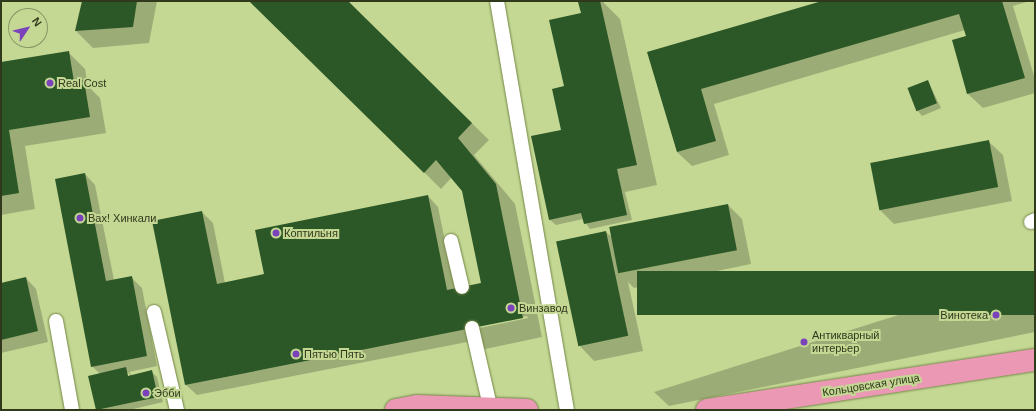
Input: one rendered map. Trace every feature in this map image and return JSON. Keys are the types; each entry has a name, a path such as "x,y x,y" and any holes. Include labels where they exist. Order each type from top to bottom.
{"main road":[{"name":"Кольцовская улица","path":"707,410 1035,360"},
{"path":"396,410 417,406 490,406 527,410"}],"lane":[{"path":"497,1 567,410"},
{"path":"451,242 462,287"},
{"path":"154,312 177,410"},
{"path":"56,321 72,410"},
{"path":"472,328 490,406"}],"building":[{"path":"82,1 137,1 133,27 75,31"},
{"path":"249,1 348,1 472,123 458,138 496,184 523,318 185,385 152,221 202,211 217,284 264,274 255,230 428,195 447,290 481,283 462,191 436,160 424,173"},
{"path":"600,1 637,165 617,169 627,215 584,224 581,213 549,220 531,136 561,130 552,89 564,86 549,20 581,13 578,2"},
{"path":"822,1 1002,1 1025,78 967,94 952,40 966,36 959,14 701,89 716,141 677,152 647,52"},
{"path":"69,51 74,82 84,80 90,117 9,130 19,193 1,196 1,62"},
{"path":"928,80 937,103 916,111 907,88"},
{"path":"989,140 998,187 879,210 870,163"},
{"path":"85,173 106,281 132,276 147,356 91,367 55,179"},
{"path":"728,204 737,250 618,273 609,227"},
{"path":"606,231 628,336 578,346 556,242"},
{"path":"637,271 1035,271 1035,315 637,315"},
{"path":"26,277 38,331 1,340 1,283"},
{"path":"126,367 128,376 152,370 158,397 96,410 88,376"}],"place":[{"name":"Real Cost","path":"50,83"},
{"name":"Вах! Хинкали","path":"80,218"},
{"name":"Коптильня","path":"276,233"},
{"name":"Винзавод","path":"511,308"},
{"name":"Винотека","path":"996,315"},
{"name":"Антикварный интерьер","path":"804,342"},
{"name":"Пятью Пять","path":"296,354"},
{"name":"Эбби","path":"146,393"}]}
